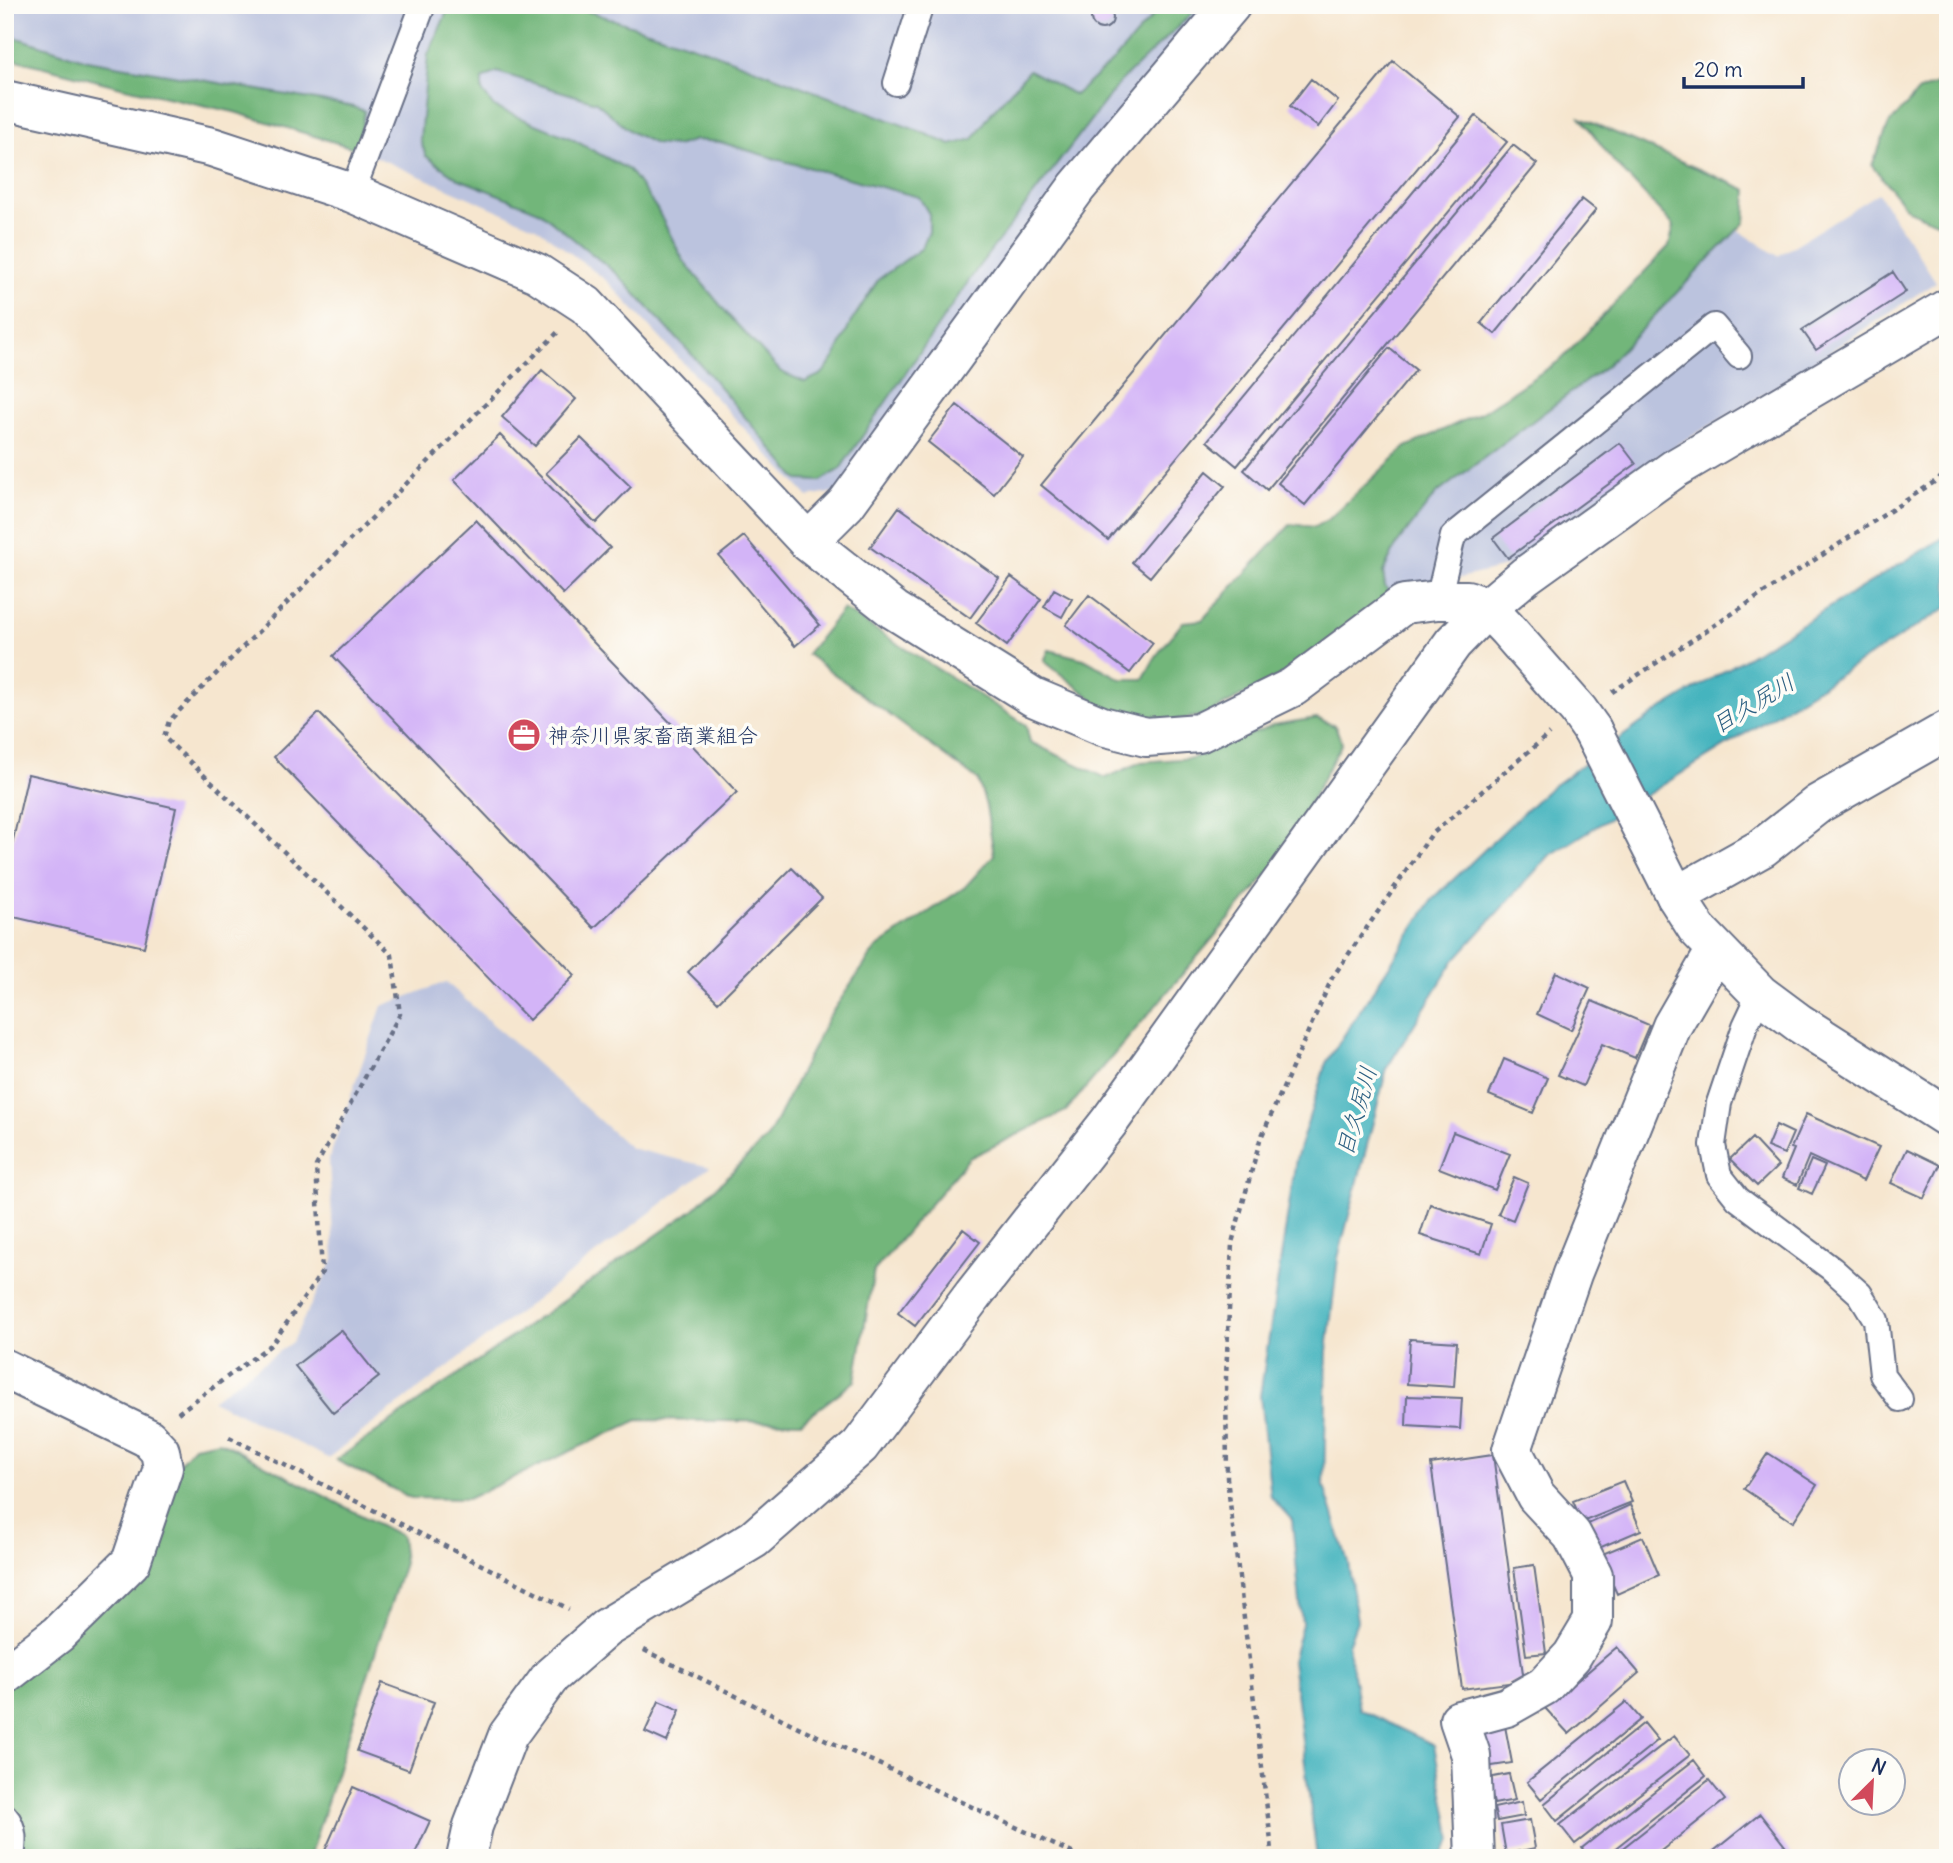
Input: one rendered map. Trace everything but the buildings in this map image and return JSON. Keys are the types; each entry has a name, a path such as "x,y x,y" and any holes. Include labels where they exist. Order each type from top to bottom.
{"street":[{"path":"808,542 846,504 1077,187 1231,5"},
{"path":"5,100 212,147 352,193 537,273 586,305 808,542 894,610 1033,697 1102,726 1146,737 1199,733 1293,687 1404,604 1467,600 1487,608 1578,710 1592,730 1670,883 1697,929 1760,994 1799,1023 1948,1118"},
{"path":"466,1858 473,1826 508,1735 551,1676 606,1628 754,1539 860,1446 973,1295 1109,1122 1453,643 1487,608 1525,576 1674,469 1948,308"},
{"path":"1670,883 1762,848 1818,804 1948,730"},
{"path":"1475,1858 1471,1755 1459,1720 1507,1707 1544,1686 1572,1656 1593,1621 1592,1575 1572,1535 1536,1496 1512,1450 1572,1274 1667,1038 1716,950"},
{"path":"5,1369 148,1438 160,1451 163,1468 131,1562 58,1634 5,1675"}],"lane":[{"path":"352,193 423,5"},
{"path":"896,83 921,5"},
{"path":"1438,600 1453,536 1714,326 1738,356"},
{"path":"1760,994 1745,1026 1719,1102 1713,1145 1719,1175 1738,1199 1832,1269 1860,1294 1876,1320 1882,1375 1900,1399"},
{"path":"5,1816 15,1836 12,1858"}],"path":[{"path":"175,1414 272,1344 322,1272 316,1166 400,1014 392,955 164,737 169,721 586,305"},
{"path":"1780,580 1948,473"},
{"path":"1273,1858 1227,1478 1226,1377 1232,1243 1260,1140 1332,978 1431,835"},
{"path":"229,1437 796,1726 1083,1858"}],"shaded area":[{"path":"5,5 1215,5 836,492 808,497 607,281 536,227 369,154 234,112 125,88 5,57"},
{"path":"1878,193 1936,282 1769,391 1645,464 1509,566 1391,595 1385,586 1383,572 1397,544 1436,493 1606,366 1732,226 1778,256"},
{"path":"446,982 630,1148 710,1167 328,1458 212,1400 292,1342 334,1259 329,1159 382,1006"}],"green space":[{"path":"450,5 569,5 706,50 951,145 973,139 991,113 1029,70 1075,95 1116,58 1158,10 1158,5 1201,5 1120,82 979,266 840,469 821,481 798,480 696,359 618,275 539,211 457,178 426,156 420,139 428,55","holes":["497,72 596,102 631,132 655,144 676,146 695,140 720,142 919,197 929,214 929,232 922,248 879,279 851,322 835,357 822,374 805,382 781,372 730,317 683,260 657,209 629,170 570,138 494,107 482,91 482,79"]},
{"path":"5,34 87,60 350,106 365,111 357,149 234,112 125,88 5,57"},
{"path":"1948,79 1946,226 1908,210 1872,165 1889,124 1919,91"},
{"path":"1581,118 1747,190 1745,222 1606,366 1436,494 1397,544 1383,572 1385,586 1391,595 1285,673 1206,715 1154,724 1113,715 1044,661 1049,650 1084,659 1121,679 1143,679 1156,656 1183,622 1202,620 1291,524 1314,527 1329,519 1406,447 1482,412 1562,359 1669,246 1674,226 1614,162"},
{"path":"843,609 1026,725 1030,742 1106,778 1141,762 1193,758 1273,725 1317,718 1335,726 1342,743 1278,862 1066,1111 969,1158 874,1271 855,1381 801,1422 638,1420 467,1499 411,1498 336,1460 694,1209 768,1137 828,1018 876,948 965,887 994,855 986,806 978,780 807,654"},
{"path":"219,1441 401,1536 404,1563 309,1858 10,1858 5,1844 5,1670 126,1566 167,1477 194,1446"}],"water":[{"name":"目久尻川","path":"1948,535 1948,607 1549,856 1455,959 1387,1068 1338,1258 1327,1351 1324,1486 1348,1562 1357,1621 1348,1645 1359,1709 1434,1745 1452,1840 1440,1858 1317,1858 1292,1661 1302,1624 1292,1520 1271,1497 1260,1396 1296,1159 1326,1063 1432,900 1546,791 1655,713"}],"place":[{"name":"神奈川県家畜商業組合","path":"524,735"}]}
